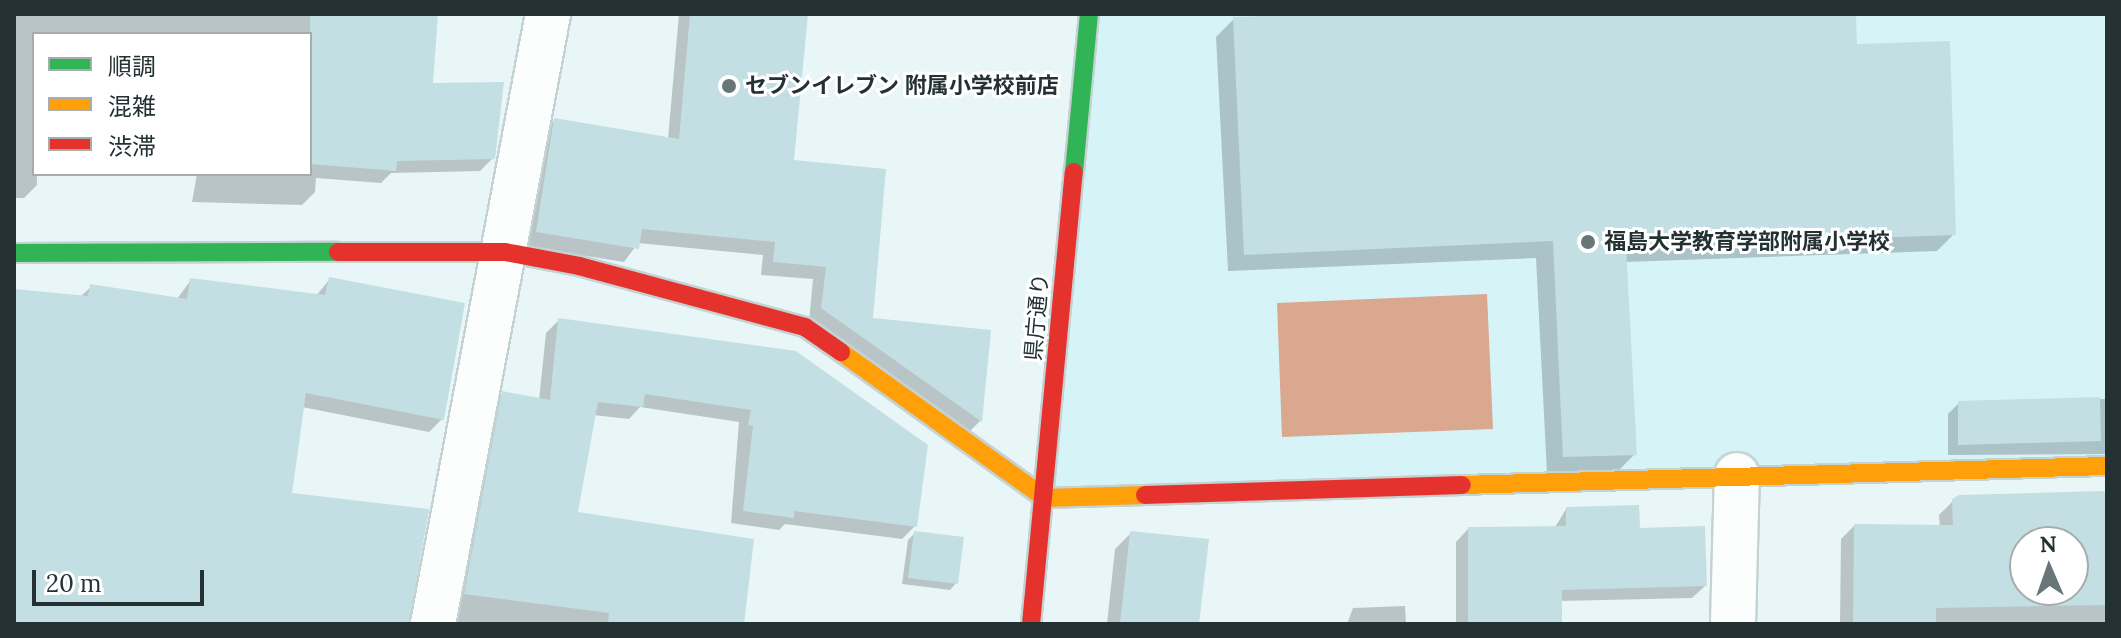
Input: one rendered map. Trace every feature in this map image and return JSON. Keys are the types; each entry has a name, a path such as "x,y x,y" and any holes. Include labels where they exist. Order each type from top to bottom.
{"street":[{"path":"433,624 548,14"},
{"name":"県庁通り","path":"1031,624 1089,14"},
{"path":"14,253 505,252 716,299 805,327 1045,498 2107,466"},
{"path":"1733,624 1737,475"}],"shaded area":[{"name":"福島大学教育学部附属小学校","path":"1089,14 2107,14 2107,469 1045,498"},
{"path":"1487,294 1493,429 1282,437 1277,303"}],"building":[{"path":"310,14 438,14 433,83 504,82 495,159 397,161 396,171 312,164"},
{"path":"690,14 808,14 794,160 886,169 873,318 991,330 982,422 821,308 826,267 773,262 775,242 642,229 639,249 536,232 554,118 679,139"},
{"path":"1336,14 1856,14 1857,44 1950,41 1956,235 1626,246 1637,455 1563,457 1553,241 1244,255 1233,17"},
{"path":"329,277 465,303 444,420 306,393 292,493 429,509 409,624 14,624 14,289 88,296 90,284 187,299 190,278 325,295"},
{"path":"558,318 796,351 928,445 917,527 794,511 794,518 743,511 753,426 748,425 751,410 645,394 643,407 598,402 578,512 754,539 744,624 608,624 609,613 464,594 502,391 550,400"},
{"path":"2100,397 2101,441 1958,445 1958,401"},
{"path":"2107,493 2107,605 2089,605 2089,526 2009,526 2009,606 2050,606 1936,608 1936,624 1853,624 1854,524 1953,525 1952,499 1959,495"},
{"path":"1639,505 1640,528 1705,526 1707,586 1562,590 1562,624 1468,624 1468,527 1566,526 1566,507"},
{"path":"914,531 964,537 958,584 908,578"},
{"path":"1130,531 1209,539 1199,624 1120,624"}],"traffic: fast":[{"path":"1074,172 1089,14"},
{"path":"14,253 338,252"}],"traffic: slow":[{"path":"841,352 1045,498 1145,495"},
{"path":"1462,485 2107,466"}],"traffic: jam":[{"path":"1031,624 1074,172"},
{"path":"338,252 505,252 579,266 805,327 841,352"},
{"path":"1145,495 1462,485"}],"place":[{"name":"セブンイレブン 附属小学校前店","path":"729,86"},
{"name":"福島大学教育学部附属小学校","path":"1588,242"}]}
